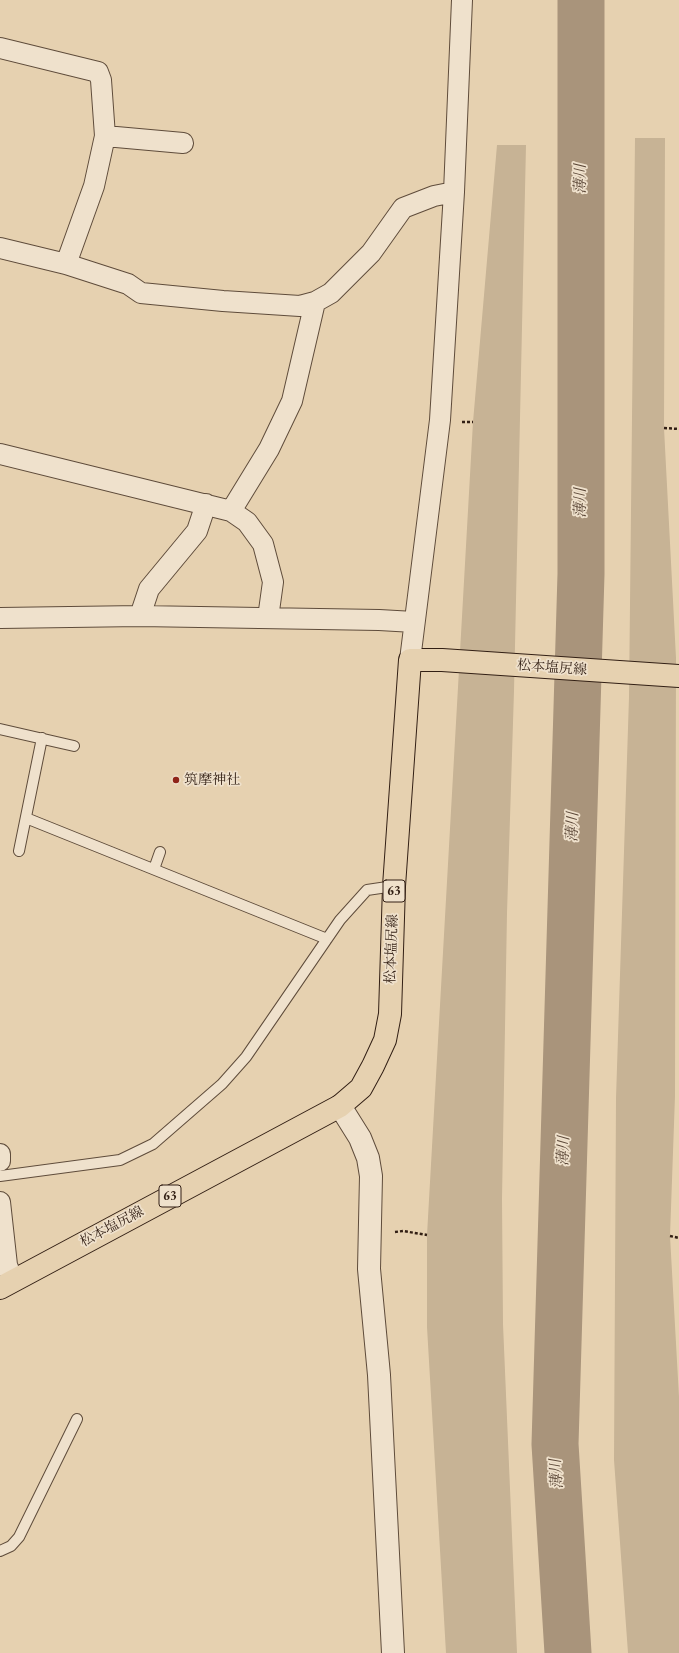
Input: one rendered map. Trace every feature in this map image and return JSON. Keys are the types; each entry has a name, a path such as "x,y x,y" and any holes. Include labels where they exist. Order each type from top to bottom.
{"main road":[{"name":"松本塩尻線","path":"6,1285 340,1106 361,1088 385,1040 390,1014 394,886 410,660 442,660 679,676"}],"street":[{"path":"410,660 440,420 454,192 462,0"},
{"path":"0,48 98,72 101,80 105,136 94,186 66,264"},
{"path":"105,136 183,143"},
{"path":"0,248 66,264 128,284 141,293 222,301 300,306 315,302 331,293 371,253 403,208 434,196 454,192"},
{"path":"231,511 269,449 292,401 315,302"},
{"path":"0,454 231,511 246,522 263,544 273,582 268,618"},
{"path":"140,616 149,589 197,532 206,504"},
{"path":"0,618 140,616 378,620 414,622"},
{"path":"340,1106 360,1138 368,1158 371,1176 369,1269 379,1376 393,1653"},
{"path":"0,1154 0,1161"},
{"path":"0,1202 8,1265 6,1285"}],"lane":[{"path":"0,729 74,746"},
{"path":"19,851 42,738"},
{"path":"26,818 328,939"},
{"path":"154,869 160,852"},
{"path":"0,1176 120,1160 153,1144 222,1084 246,1057 340,920 368,890 394,886"},
{"path":"0,1551 11,1546 19,1537 77,1419"}],"path":[{"path":"664,428 679,429"},
{"path":"395,1232 403,1231 427,1235"},
{"path":"670,1236 679,1238"}],"shaded area":[{"path":"635,138 665,138 664,428 676,658 675,1096 670,1236 679,1397 679,1653 628,1653 614,1460 616,1098 629,697"},
{"path":"497,145 526,145 514,691 507,913 502,1199 503,1324 517,1653 446,1653 427,1327 427,1235 473,422"}],"waterway":[{"name":"薄川","path":"568,1653 555,1444 581,574 581,0"}],"place":[{"name":"筑摩神社","path":"176,780"}]}
